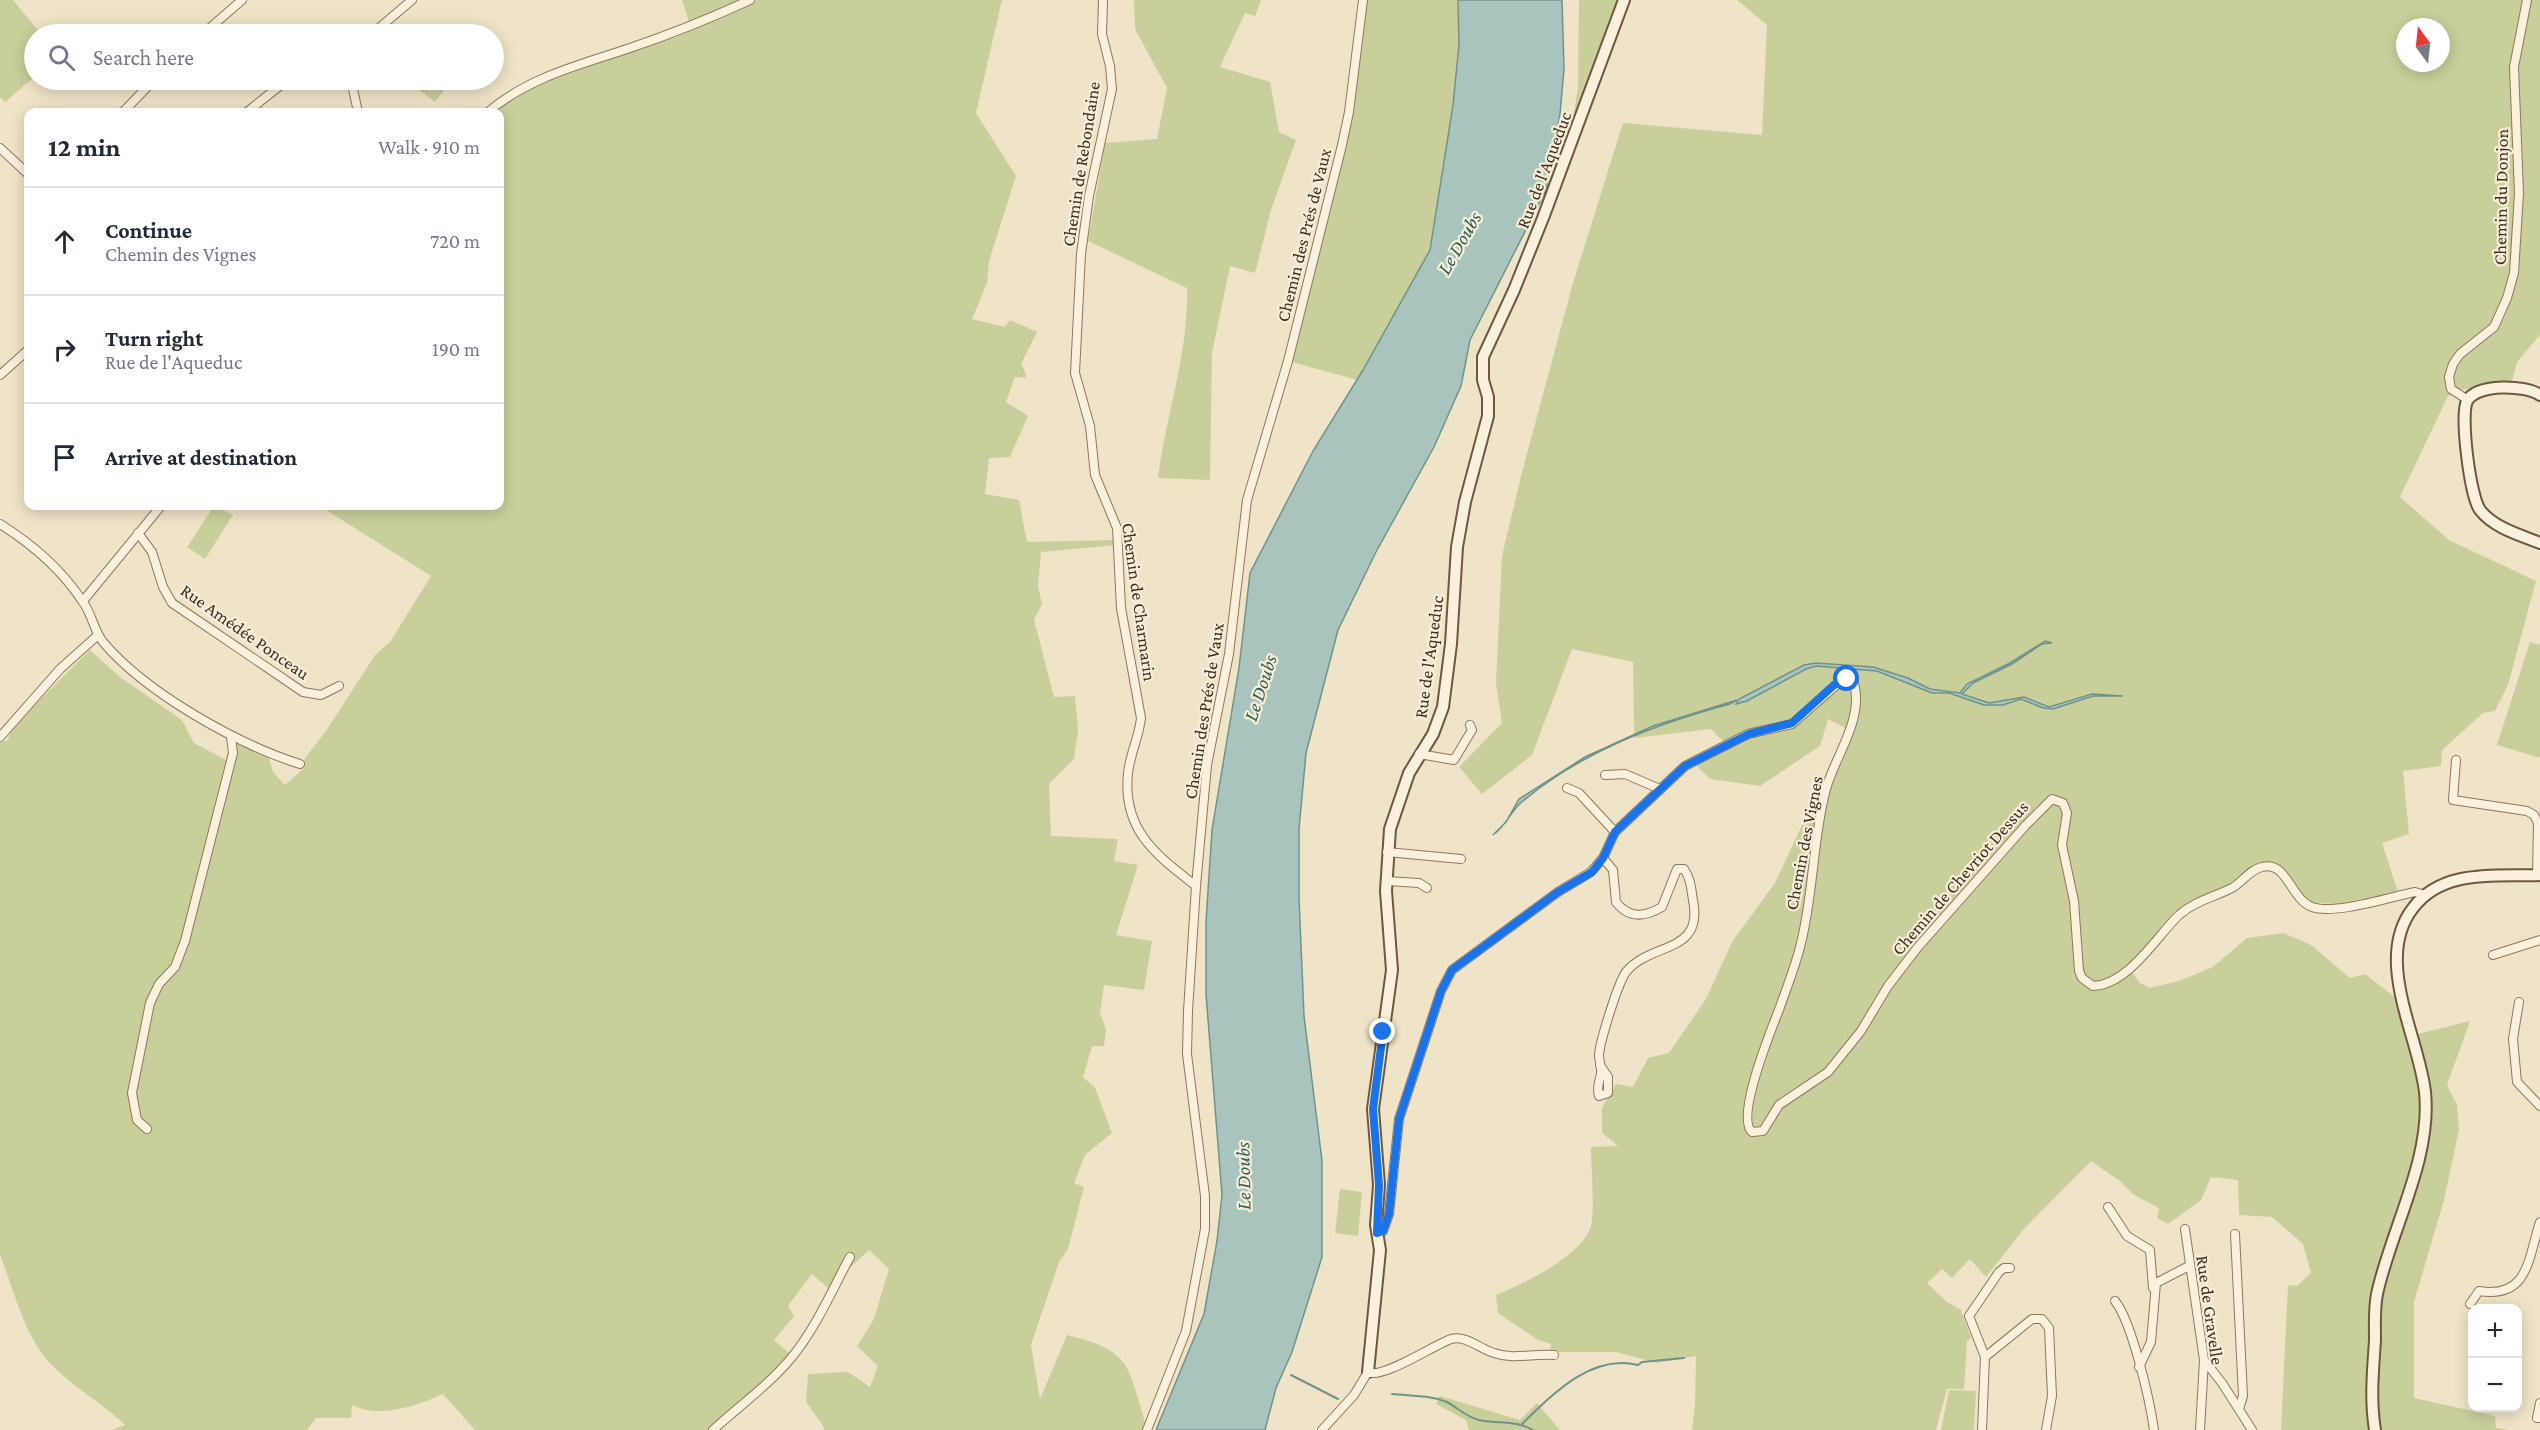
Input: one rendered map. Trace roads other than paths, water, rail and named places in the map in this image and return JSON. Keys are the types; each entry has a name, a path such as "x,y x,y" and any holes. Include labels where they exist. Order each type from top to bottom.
{"street":[{"path":"384,24 412,0"},
{"path":"493,108 535,81 579,63 616,53 695,25 750,0"},
{"name":"Chemin de Rebondaine","path":"1077,299 1089,196 1112,89 1102,34 1103,0"},
{"name":"Chemin des Prés de Vaux","path":"1147,1430 1186,1331 1205,1229 1205,1196 1187,1054 1196,886 1207,765 1229,654 1247,500 1288,361 1342,146 1349,112 1363,0"},
{"name":"Rue de l'Aqueduc","path":"1368,1372 1380,1250 1377,1233 1379,1185 1373,1109 1392,969 1387,852 1392,818 1419,754 1433,734 1443,707 1451,644 1457,547 1465,502 1488,416 1488,397 1483,380 1483,357 1515,290 1575,137 1624,0"},
{"name":"Chemin du Donjon","path":"2468,400 2451,389 2449,377 2460,354 2494,327 2507,298 2514,273 2519,193 2514,67 2527,0"},
{"path":"214,24 238,2"},
{"path":"127,108 144,90"},
{"path":"252,108 274,90"},
{"path":"353,90 357,108"},
{"path":"0,148 24,170"},
{"name":"Chemin de Charmarin","path":"1077,299 1076,383 1090,426 1095,475 1117,528 1121,608 1141,718 1140,732 1128,771 1130,803 1136,824 1147,845 1196,886"},
{"path":"0,375 3,366 24,353"},
{"path":"2540,395 2532,389 2515,386 2486,391 2468,400 2465,436 2476,501 2489,519 2503,528 2540,543"},
{"path":"83,601 158,510"},
{"path":"0,524 35,548 83,601 98,635 129,668 231,737 300,764"},
{"name":"Rue Amédée Ponceau","path":"138,533 152,552 163,587 172,603 303,692 321,695 339,686"},
{"path":"0,736 60,669 98,635"},
{"name":"Chemin des Vignes","path":"1377,1233 1383,1231 1389,1214 1399,1119 1445,979 1460,963 1592,872 1603,858 1615,832 1695,759 1749,734 1792,723 1841,681 1853,681 1853,718 1826,790 1801,945 1765,1046 1749,1103 1748,1129 1757,1133 1763,1131"},
{"path":"1419,754 1454,760 1472,730 1470,725"},
{"path":"147,1129 137,1120 132,1100 150,1003 159,984 175,967 194,913 233,753 231,737"},
{"path":"2375,1430 2371,1380 2377,1296 2423,1146 2425,1092 2401,996 2398,942 2408,916 2425,895 2454,881 2477,876 2538,875 2538,823 2534,815 2527,811 2453,800 2456,760"},
{"path":"1605,775 1625,774 1660,789"},
{"path":"1568,788 1579,793 1615,832"},
{"name":"Chemin de Chevriot Dessus","path":"1763,1131 1779,1105 1828,1072 1861,1031 1888,986 1918,947 2026,825 2052,799 2063,803 2067,813 2062,845 2074,901 2079,971 2082,978 2093,986 2117,978 2138,961 2180,915 2192,906 2232,888 2263,866 2277,868 2303,903 2316,908 2345,906 2415,892 2425,895"},
{"path":"1387,852 1461,860"},
{"path":"1600,1065 1602,1041 1621,982 1627,971 1654,953 1683,940 1692,931 1696,911 1689,876 1684,869 1677,869 1662,907 1643,915 1630,914 1616,902 1614,870 1603,858"},
{"path":"1387,881 1419,883 1427,888"},
{"path":"2493,955 2540,940"},
{"path":"2519,1002 2513,1039 2517,1082 2540,1107"},
{"path":"2108,1207 2127,1236 2150,1250 2153,1330 2151,1342 2139,1367"},
{"path":"2470,1304 2479,1291 2500,1291 2513,1287 2521,1280 2540,1222"},
{"name":"Rue de Gravelle","path":"2185,1229 2205,1360 2200,1430"},
{"path":"2235,1234 2243,1396 2239,1409"},
{"path":"713,1430 757,1393 794,1355 819,1315 850,1257"},
{"path":"2153,1289 2162,1277 2189,1266"},
{"path":"1982,1430 1985,1356 1969,1316 1999,1272 2004,1268 2010,1268"},
{"path":"2115,1301 2122,1310 2154,1430"},
{"path":"1985,1356 2032,1319 2042,1319 2047,1323 2052,1396 2046,1430"},
{"path":"1322,1430 1354,1395 1368,1372 1375,1374 1393,1368 1427,1349 1457,1338 1508,1356 1554,1355"},
{"path":"2205,1360 2252,1430"},
{"path":"2204,1386 2212,1380 2222,1383"},
{"path":"2539,1418 2540,1403"},
{"path":"2244,1430 2245,1419"}],"water":[{"name":"Le Doubs","path":"1458,0 1562,0 1564,69 1560,114 1546,190 1470,340 1461,386 1434,447 1376,552 1338,630 1306,753 1299,829 1299,898 1304,1016 1322,1161 1322,1257 1292,1352 1276,1388 1265,1430 1156,1430 1204,1314 1217,1241 1222,1195 1206,994 1206,922 1212,830 1239,668 1250,573 1313,451 1363,370 1430,250 1453,105 1459,45"},
{"path":"2045,641 2052,643 2042,644 2012,664 1973,683 1962,694 1989,703 2024,697 2049,707 2092,694 2123,696 2093,696 2053,709 2043,708 2021,699 2003,705 1984,705 1949,693 1932,693 1877,671 1816,666 1806,669 1747,701 1736,704 1739,699 1804,665 1816,663 1873,667 1908,678 1930,689 1960,693 1967,684 2010,663"},
{"path":"1737,700 1648,730 1595,754 1546,783 1519,805 1507,820 1519,799 1585,757 1653,726"}],"waterway":[{"path":"1522,1424 1560,1389 1589,1370 1605,1365 1621,1363 1638,1365 1642,1362 1684,1358"},
{"path":"1291,1375 1338,1399"},
{"path":"1392,1394 1441,1400 1474,1419 1520,1425 1533,1430"}]}
